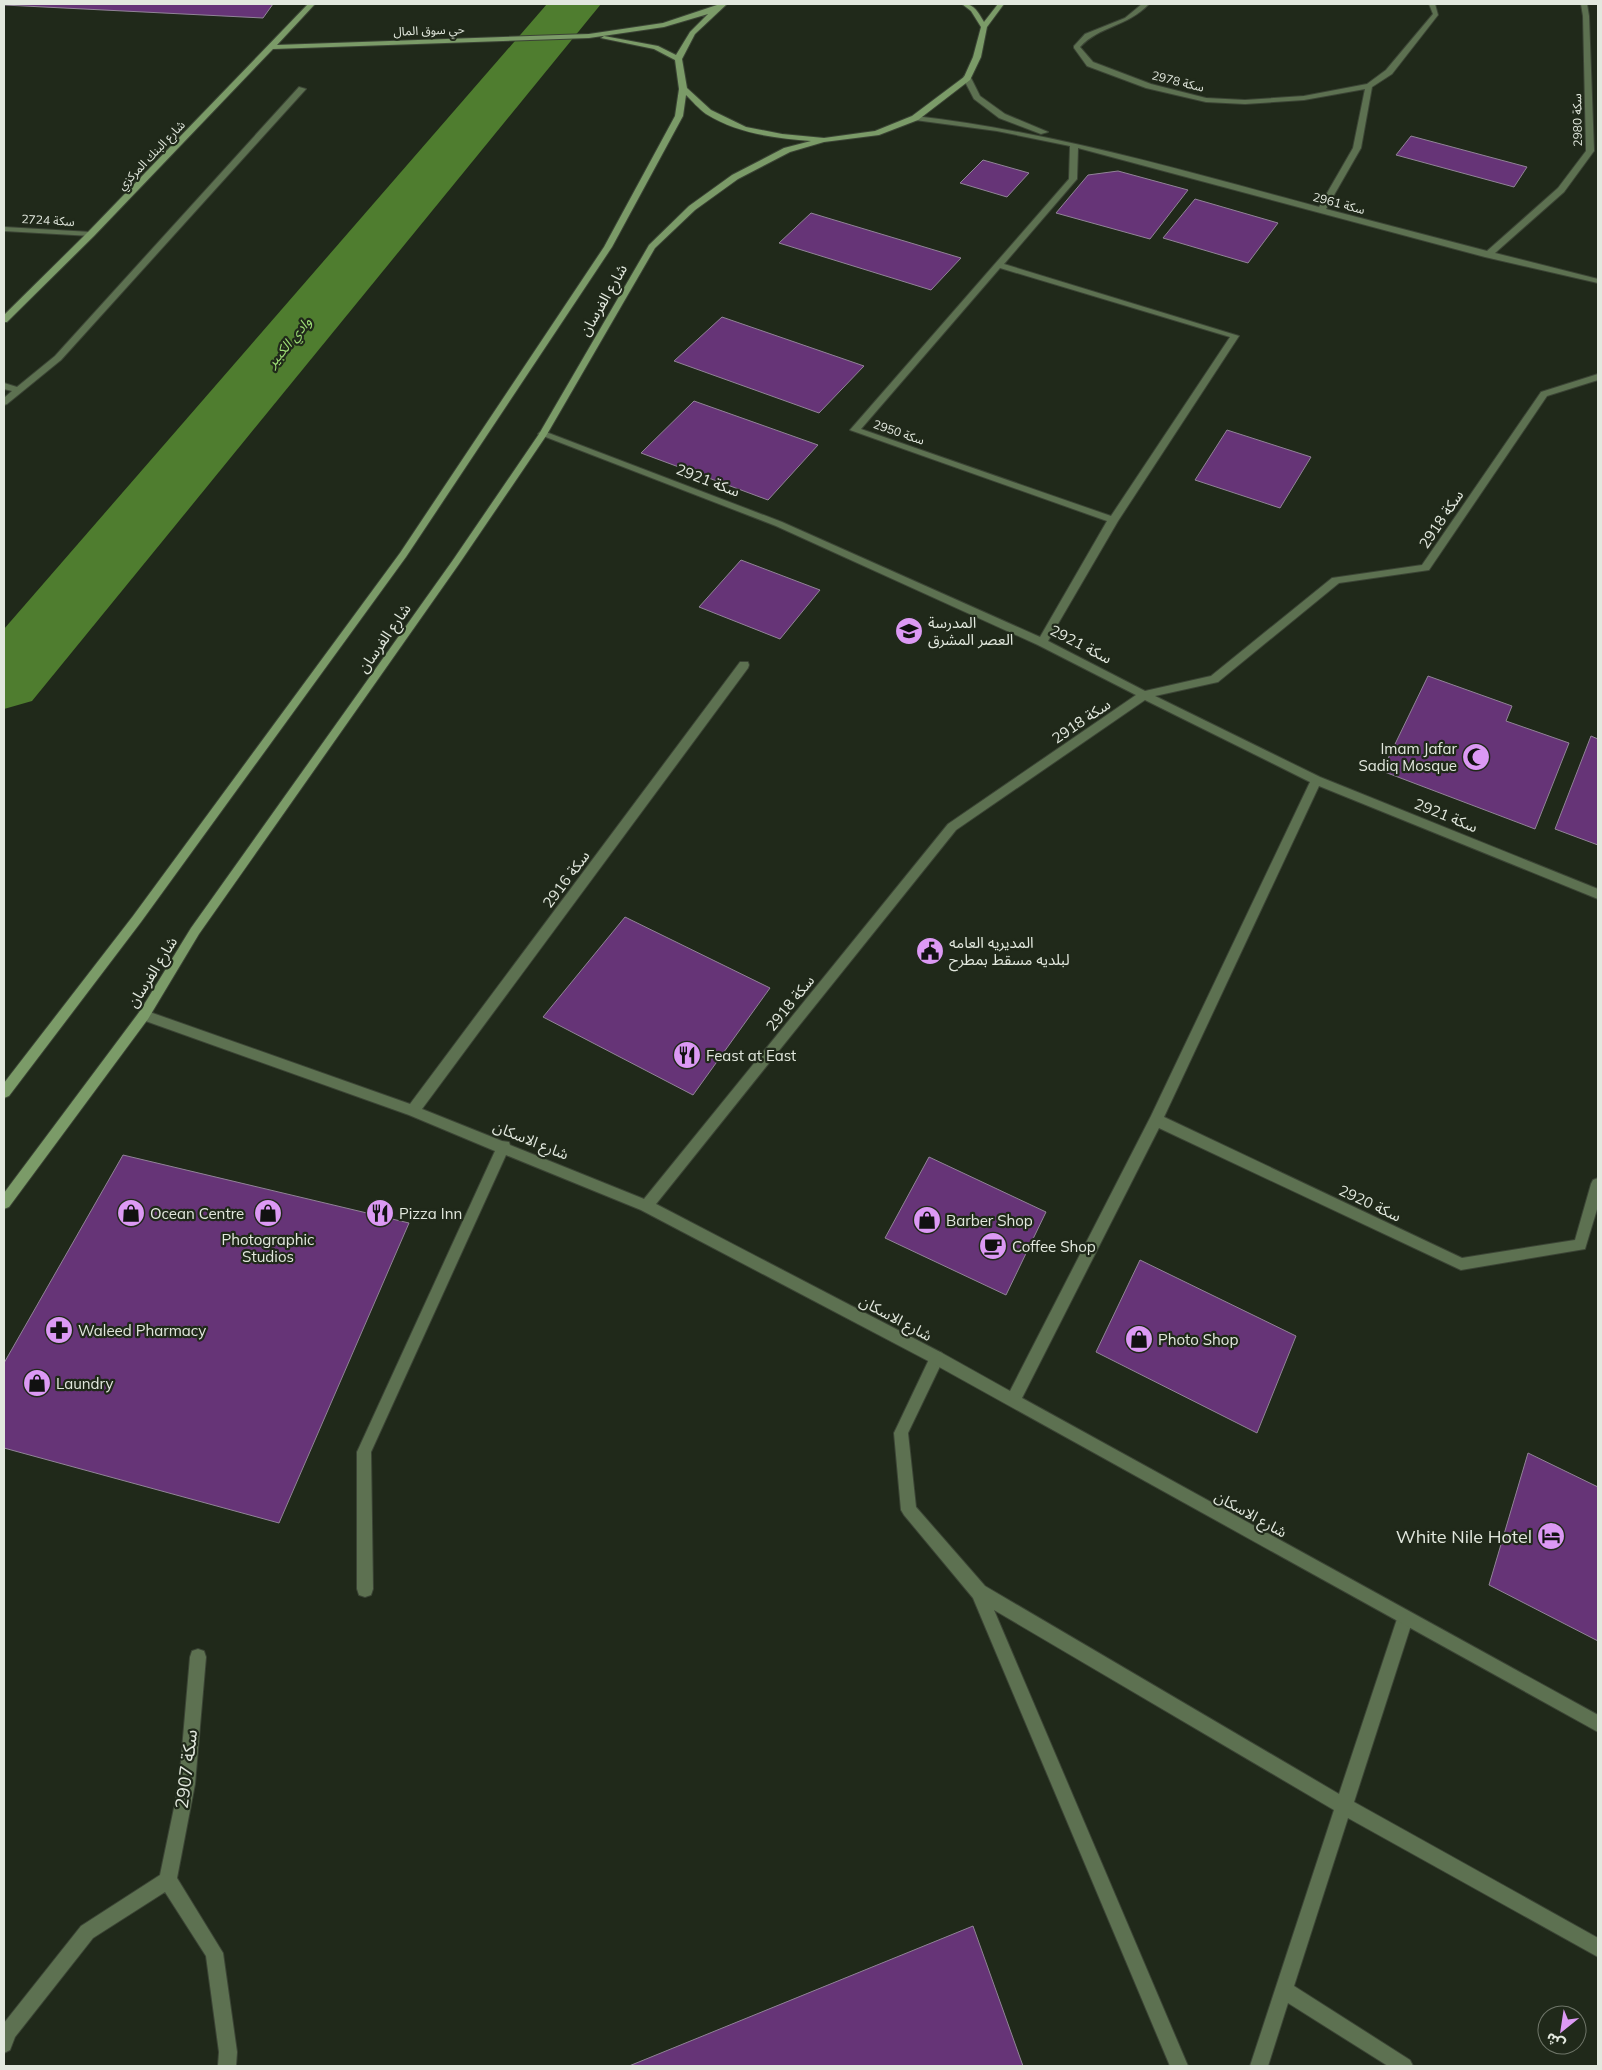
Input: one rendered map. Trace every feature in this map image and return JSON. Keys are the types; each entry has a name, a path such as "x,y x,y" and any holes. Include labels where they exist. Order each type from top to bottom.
{"street":[{"name":"شارع البنك المركزي","path":"4,320 91,234 269,46 312,4"},
{"path":"678,58 692,33 717,8 724,4"},
{"path":"965,4 974,10 984,27"},
{"path":"683,89 708,112 744,128 782,136 824,140 876,133 915,118 967,78 977,57 984,27 1001,4"},
{"name":"سكة 2978","path":"1146,4 1127,19 1087,35 1076,47 1090,64 1149,86 1206,100 1245,102 1304,98 1369,86 1389,72 1436,14 1432,4"},
{"name":"سكة 2980","path":"1488,254 1561,190 1590,151 1589,17 1584,4"},
{"name":"حي سوق المال","path":"269,46 589,36 664,25 717,8"},
{"name":"حي سوق المال","path":"589,36 656,47 678,58"},
{"name":"شارع الفرسان","path":"4,1092 137,919 403,555 608,247 679,116 683,89 678,58"},
{"name":"سكة 2961","path":"967,78 977,97 1002,116 1074,144"},
{"path":"1321,210 1358,148 1369,86"},
{"path":"4,402 58,358 302,89"},
{"name":"سكة 2961","path":"915,118 959,122 1074,144 1488,254 1598,281"},
{"name":"شارع الفرسان","path":"4,1203 144,1015 195,931 450,570 543,434 652,247 692,208 735,177 787,150 824,140"},
{"name":"سكة 2950","path":"1074,144 1073,179 855,430 1113,520"},
{"name":"سكة 2724","path":"4,229 91,234"},
{"path":"998,264 1235,336 1113,520 1042,642"},
{"name":"سكة 2918","path":"646,1206 952,827 1144,695 1214,679 1336,580 1425,568 1544,394 1598,376"},
{"path":"4,386 18,390"},
{"name":"سكة 2921","path":"543,434 778,524 1042,642 1316,780 1598,894"},
{"name":"سكة 2916","path":"413,1111 744,665"},
{"path":"1013,1401 1156,1120 1316,780"},
{"name":"شارع الاسكان","path":"144,1015 413,1111 504,1146 646,1206 936,1358 1598,1724"},
{"name":"سكة 2920","path":"1156,1120 1461,1264 1580,1245 1598,1184"},
{"path":"365,1589 364,1452 504,1146"},
{"path":"936,1358 901,1433 909,1510 978,1592 1179,2066"},
{"path":"978,1592 1344,1806 1598,1948"},
{"path":"1259,2066 1406,1619"},
{"name":"سكة 2907","path":"168,1880 187,1784 198,1657"},
{"path":"5,2036 86,1932 168,1880 214,1953 228,2052 227,2066"},
{"path":"1284,1990 1404,2066"}],"building":[{"path":"4,4 273,4 263,18"},
{"path":"1411,136 1527,167 1514,187 1396,155"},
{"path":"983,160 1029,173 1007,197 960,183"},
{"path":"1118,171 1188,190 1150,239 1056,213 1088,175"},
{"path":"1195,199 1278,223 1248,263 1163,238"},
{"path":"811,213 961,258 931,290 779,243"},
{"path":"722,317 864,366 819,413 674,361"},
{"path":"694,401 818,445 768,500 641,453"},
{"path":"1227,430 1311,457 1280,508 1195,480"},
{"path":"741,560 820,590 780,639 699,607"},
{"name":"Imam Jafar Sadiq Mosque","path":"1428,676 1512,706 1506,721 1569,743 1535,829 1382,771"},
{"path":"1591,736 1598,739 1598,845 1555,829"},
{"path":"625,917 770,988 693,1095 543,1017"},
{"path":"123,1155 409,1223 279,1523 4,1448 4,1363"},
{"path":"929,1157 1046,1212 1006,1295 885,1238"},
{"path":"1140,1260 1296,1336 1257,1433 1096,1352"},
{"name":"White Nile Hotel","path":"1528,1453 1598,1487 1598,1641 1489,1585"},
{"path":"973,1926 1023,2066 629,2066"}],"waterway":[{"name":"وادي الكبير","path":"4,681 575,4"}],"place":[{"name":"المدرسة العصر المشرق","path":"909,631"},
{"name":"Imam Jafar Sadiq Mosque","path":"1476,757"},
{"name":"المديريه العامه لبلديه مسقط بمطرح","path":"930,951"},
{"name":"Feast at East","path":"687,1055"},
{"name":"Ocean Centre","path":"131,1213"},
{"name":"Photographic Studios","path":"268,1213"},
{"name":"Pizza Inn","path":"380,1213"},
{"name":"Barber Shop","path":"927,1220"},
{"name":"Coffee Shop","path":"993,1246"},
{"name":"Waleed Pharmacy","path":"59,1330"},
{"name":"Photo Shop","path":"1139,1339"},
{"name":"Laundry","path":"37,1383"},
{"name":"White Nile Hotel","path":"1551,1536"}]}
